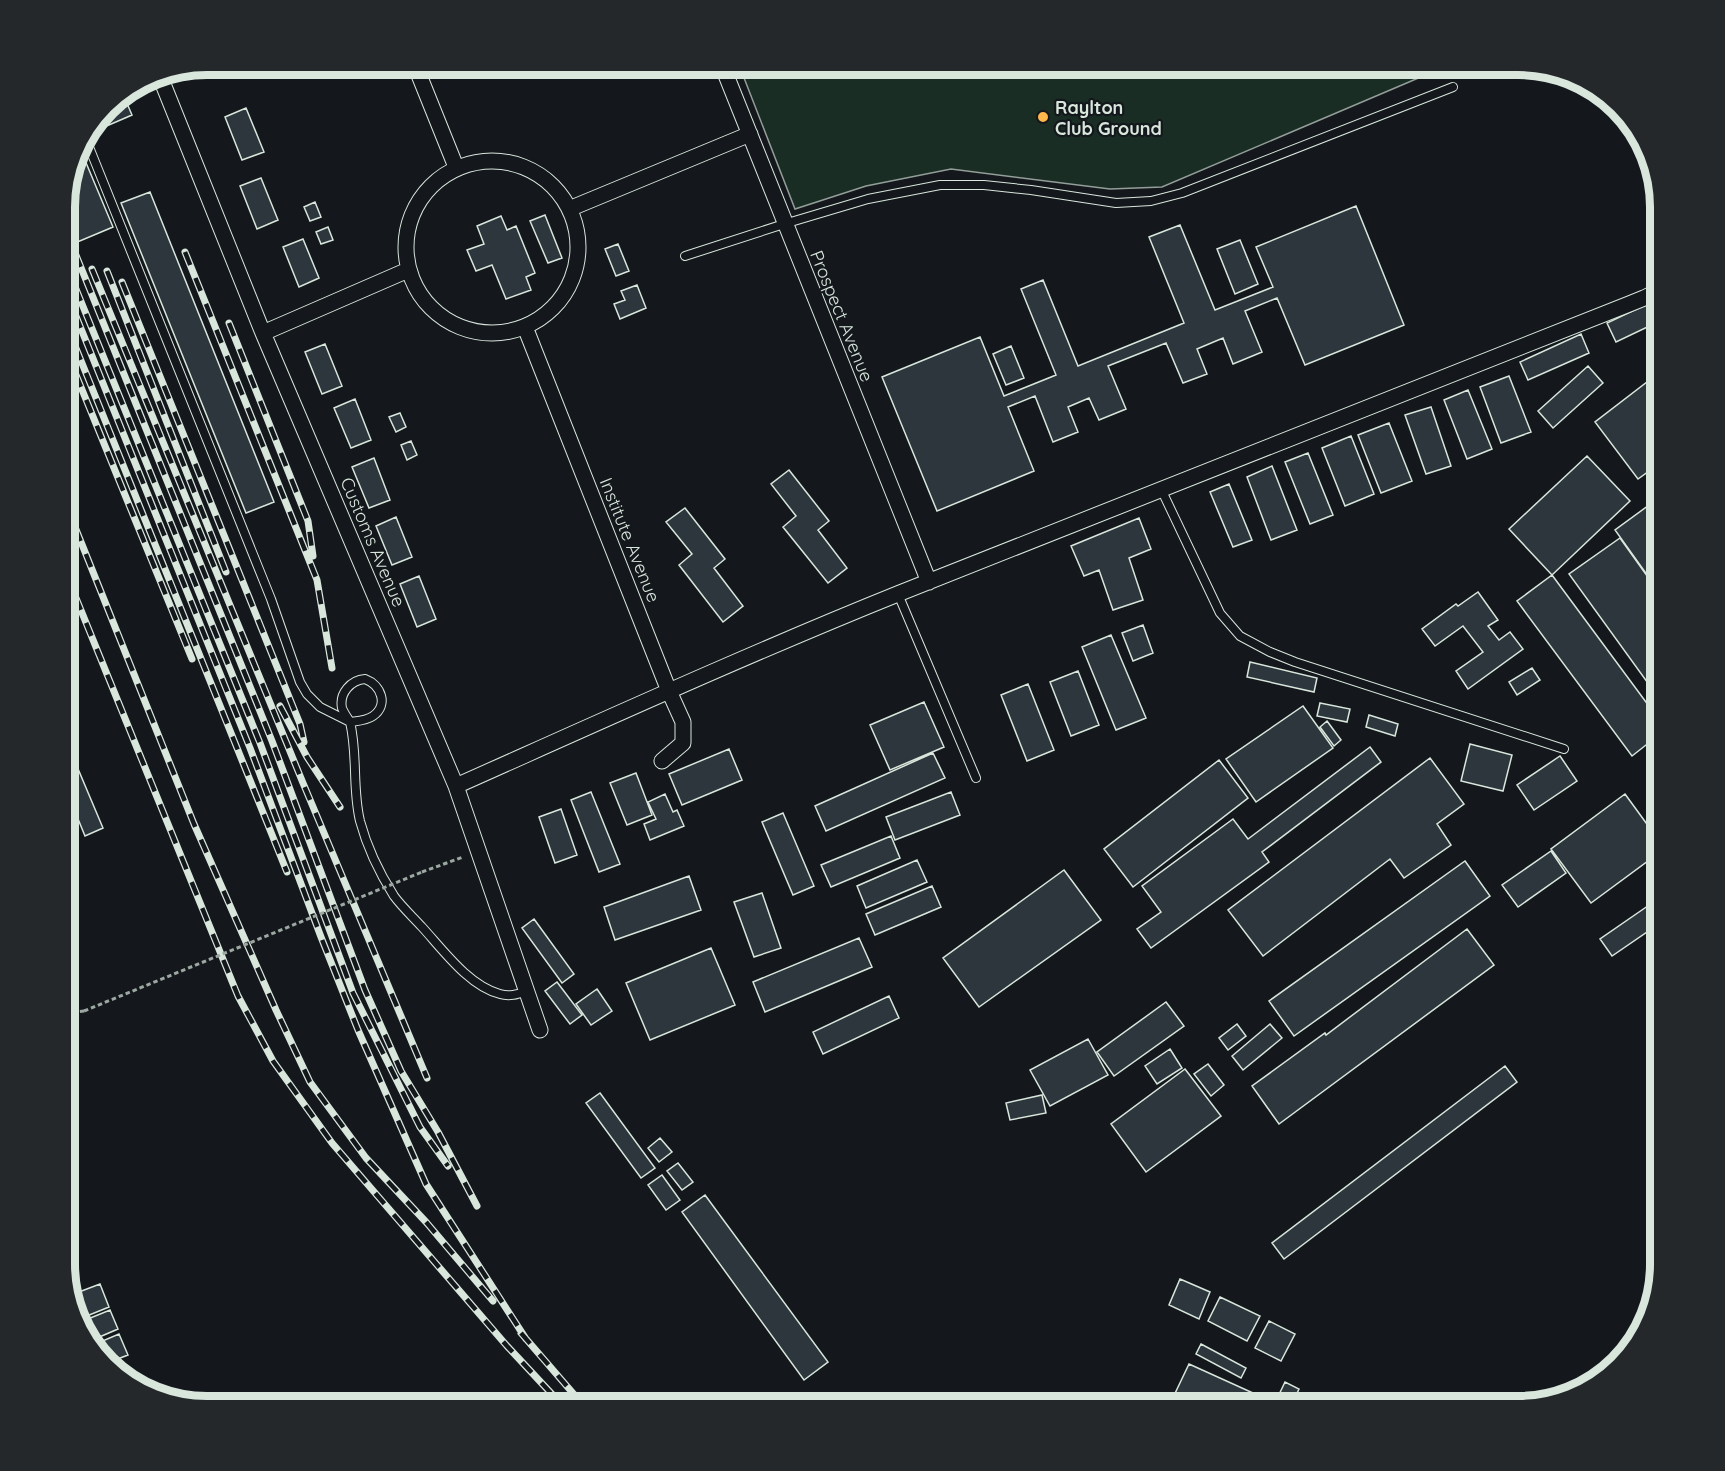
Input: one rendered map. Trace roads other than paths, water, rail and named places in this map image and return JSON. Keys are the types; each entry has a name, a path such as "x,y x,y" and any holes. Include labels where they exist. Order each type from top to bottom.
{"street":[{"path":"419,75 456,167"},
{"name":"Prospect Avenue","path":"726,75 784,224 929,582"},
{"name":"Customs Avenue","path":"163,83 263,333 456,786 540,1030"},
{"path":"569,209 750,134"},
{"path":"488,160 521,165 549,182 569,209 578,236 578,245 577,264 567,291 549,312 525,327 497,334 468,330 459,326 441,317 421,297 408,270 406,238 409,221 419,199 435,180 456,167 488,160"},
{"path":"263,333 408,270"},
{"path":"456,786 669,691 898,594 1650,295"},
{"name":"Institute Avenue","path":"525,327 683,722 683,743 662,760"}],"lane":[{"path":"685,256 867,199 940,185 984,185 1116,203 1151,201 1182,193 1453,87"},
{"path":"90,148 271,600 300,682 320,708 350,722 374,715 382,704 382,694 371,681 359,680 346,690 342,698 342,706 350,722 354,747 355,793 361,823 372,853 395,897 464,973 489,990 501,995 510,996 527,991"},
{"path":"1161,489 1220,613 1240,636 1295,662 1563,748"},
{"path":"898,594 976,778"}],"railway":[{"path":"185,252 317,580 332,668"},
{"path":"75,253 272,741 365,990 401,1071 438,1132 477,1206"},
{"path":"92,269 427,1078"},
{"path":"107,271 226,572"},
{"path":"122,282 300,724 304,742"},
{"path":"75,287 260,743 353,993 420,1127 448,1166"},
{"path":"75,314 250,748 358,1030 426,1184 526,1339"},
{"path":"229,323 308,521 313,556"},
{"path":"75,346 287,872"},
{"path":"75,372 192,659"},
{"path":"75,527 194,824 310,1082 366,1158 426,1222 493,1301"},
{"path":"75,596 238,996 273,1061 332,1143 507,1346 554,1396"},
{"path":"280,706 307,757 340,807"},
{"path":"521,1333 575,1396"}],"place":[{"name":"Raylton Club Ground","path":"1043,117"}]}
